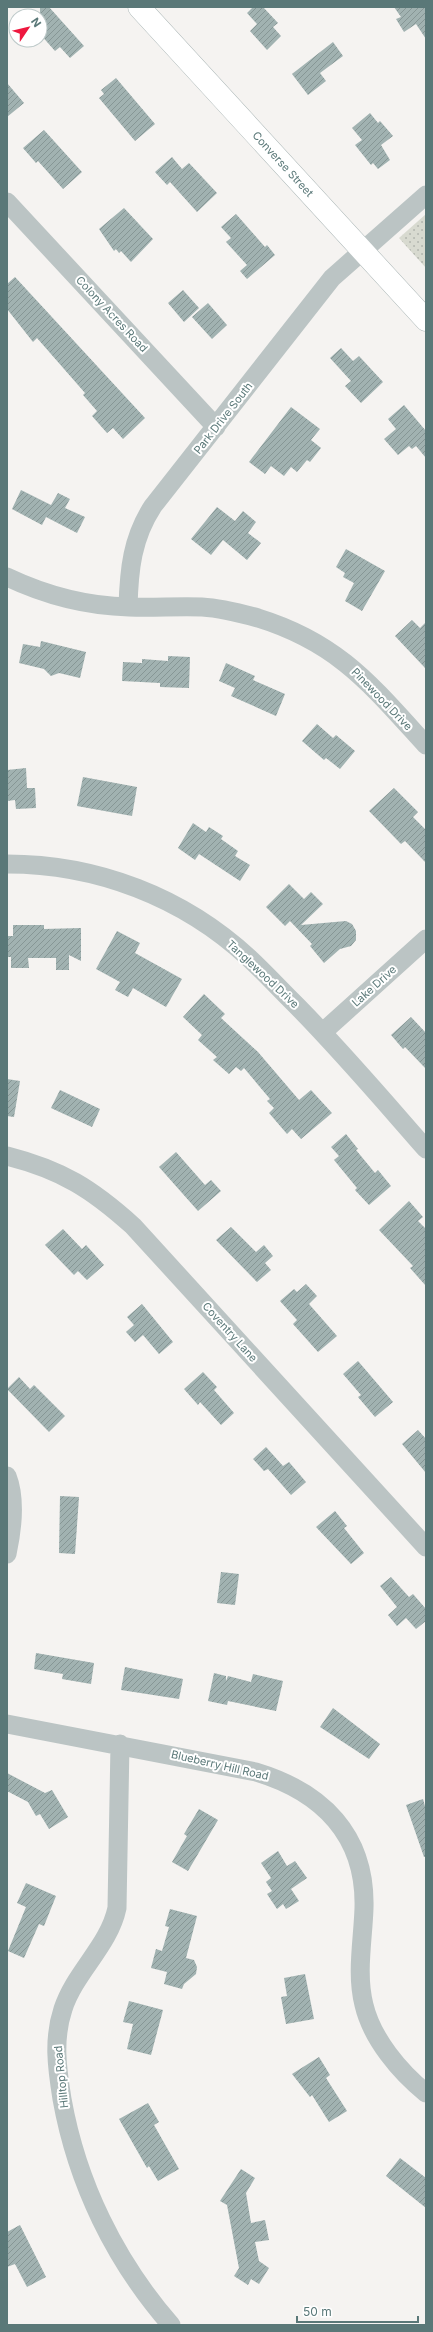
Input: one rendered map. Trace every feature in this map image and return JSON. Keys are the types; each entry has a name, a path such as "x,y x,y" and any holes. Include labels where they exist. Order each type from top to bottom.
{"main road":[{"name":"Converse Street","path":"140,7 426,320"}],"street":[{"name":"Park Drive South","path":"128,607 131,560 135,540 144,519 332,278 426,195"},
{"name":"Colony Acres Road","path":"7,202 216,427"},
{"name":"Pinewood Drive","path":"7,577 51,594 83,602 128,607 216,608 249,616 295,631 330,651 352,667 426,745"},
{"name":"Tanglewood Drive","path":"7,864 56,867 97,874 128,884 176,906 214,930 248,958 323,1032 426,1149"},
{"name":"Lake Drive","path":"323,1032 426,939"},
{"name":"Coventry Lane","path":"7,1156 32,1162 78,1183 104,1200 133,1226 426,1547"},
{"path":"7,1476 11,1492 11,1519 7,1554"},
{"name":"Blueberry Hill Road","path":"7,1724 221,1764 282,1780 314,1800 334,1817 354,1849 362,1882 364,1906 361,1962 362,1996 367,2016 382,2044 396,2063 426,2093"},
{"name":"Hilltop Road","path":"120,1744 117,1908 109,1933 64,2007 57,2037 58,2078 70,2136 96,2210 126,2266 172,2325"}],"shaded area":[{"path":"426,214 426,268 399,238"}],"building":[{"path":"49,7 84,46 70,58 60,47 55,51 48,43 48,8 40,8"},
{"path":"253,7 263,7 278,23 273,27 281,36 267,50 250,31 257,24 247,13"},
{"path":"394,7 426,7 426,39 416,24 404,32 396,19 401,17"},
{"path":"333,42 343,56 320,73 326,81 308,95 292,74"},
{"path":"116,78 155,124 135,141 99,98 104,94 101,90"},
{"path":"7,83 24,103 7,117"},
{"path":"370,113 378,123 380,121 393,136 381,145 390,160 378,169 373,163 371,165 355,145 362,140 352,128"},
{"path":"44,130 82,172 63,189 38,161 36,163 23,148"},
{"path":"172,157 182,169 189,163 217,193 197,212 170,182 167,185 155,172"},
{"path":"124,208 153,239 131,262 121,251 119,253 116,249 114,251 99,229"},
{"path":"236,214 265,247 267,245 275,255 247,279 240,271 247,265 226,242 231,238 221,227"},
{"path":"15,277 145,418 123,439 113,428 107,433 92,416 97,411 83,395 85,393 37,338 33,342 7,309 7,284"},
{"path":"183,290 199,308 184,322 168,303"},
{"path":"208,303 227,325 212,339 192,317"},
{"path":"341,348 353,361 359,356 383,382 361,403 345,386 351,381 330,358"},
{"path":"404,405 426,431 426,458 416,446 412,449 409,446 398,455 384,439 396,429 388,419"},
{"path":"291,407 320,429 311,440 321,448 310,462 307,460 297,472 291,467 284,476 271,466 265,474 249,462"},
{"path":"21,490 51,505 58,493 70,499 65,508 85,517 77,533 46,517 42,525 12,509"},
{"path":"217,507 235,521 243,511 256,522 248,533 261,543 247,560 223,540 211,555 191,539"},
{"path":"346,549 385,571 362,611 345,601 354,583 343,577 345,573 336,567"},
{"path":"412,620 420,628 426,622 426,669 395,636"},
{"path":"41,641 86,652 80,678 59,673 51,676 44,669 19,663 23,644 40,647"},
{"path":"168,656 190,657 189,688 160,687 160,683 122,681 123,662 142,663 142,659 168,661"},
{"path":"226,663 255,676 253,680 285,694 276,716 231,696 235,688 219,681"},
{"path":"317,724 333,738 336,735 355,751 340,769 326,758 324,760 302,741"},
{"path":"26,768 27,788 35,788 36,808 16,809 15,800 7,801 7,770"},
{"path":"83,777 137,787 132,816 77,806"},
{"path":"394,788 418,812 413,817 426,830 426,863 405,841 401,844 369,811"},
{"path":"193,823 206,832 209,827 223,836 221,839 238,851 235,856 250,865 240,881 199,854 195,860 178,848"},
{"path":"289,884 304,899 311,892 323,904 301,925 346,921 352,924 356,931 356,940 351,946 340,949 324,963 310,946 312,944 290,921 285,926 266,907"},
{"path":"13,925 44,925 44,929 81,928 81,961 69,955 69,970 56,970 56,958 28,958 29,968 11,968 11,957 7,957 7,936 13,936"},
{"path":"117,931 140,943 135,953 182,979 166,1007 133,988 128,997 115,990 120,982 96,969"},
{"path":"204,994 225,1014 221,1018 258,1052 299,1100 311,1090 332,1113 301,1139 292,1129 287,1134 269,1113 274,1108 267,1101 270,1099 244,1068 241,1071 236,1067 229,1074 213,1060 217,1057 198,1040 202,1035 183,1017"},
{"path":"411,1017 426,1033 426,1069 405,1047 403,1049 391,1035"},
{"path":"7,1079 20,1081 14,1117 7,1116"},
{"path":"60,1090 100,1109 92,1127 51,1108"},
{"path":"346,1134 358,1149 356,1150 375,1173 378,1170 391,1186 369,1205 355,1190 357,1188 334,1160 339,1156 331,1147"},
{"path":"176,1152 205,1185 211,1180 221,1191 198,1211 159,1167"},
{"path":"409,1201 423,1217 418,1221 426,1229 426,1286 410,1268 413,1266 379,1230"},
{"path":"231,1227 256,1252 264,1245 273,1256 265,1263 271,1270 257,1282 216,1240"},
{"path":"63,1229 82,1249 86,1245 104,1265 87,1280 78,1271 74,1275 45,1245"},
{"path":"306,1284 317,1296 309,1304 337,1336 318,1352 293,1324 297,1320 280,1301 294,1289 297,1292"},
{"path":"142,1304 173,1342 159,1354 143,1335 135,1342 126,1332 134,1325 127,1317"},
{"path":"358,1361 393,1402 375,1417 358,1397 361,1395 343,1374"},
{"path":"203,1372 217,1387 214,1390 234,1413 221,1425 200,1402 198,1405 184,1389"},
{"path":"19,1377 30,1389 34,1385 65,1416 49,1432 7,1389"},
{"path":"418,1430 426,1439 426,1473 402,1444"},
{"path":"266,1447 283,1466 289,1462 306,1482 291,1495 268,1469 264,1471 253,1459"},
{"path":"60,1496 79,1497 75,1554 59,1553"},
{"path":"335,1511 347,1526 344,1528 364,1553 351,1564 316,1527"},
{"path":"221,1572 239,1574 235,1605 217,1603"},
{"path":"391,1577 409,1597 413,1594 426,1609 426,1621 416,1629 406,1618 397,1626 388,1615 397,1607 380,1586"},
{"path":"36,1653 94,1663 91,1684 62,1679 63,1674 34,1669"},
{"path":"125,1667 183,1679 179,1699 121,1690"},
{"path":"214,1673 226,1676 226,1681 228,1676 251,1682 253,1674 283,1681 276,1711 228,1701 227,1705 208,1701"},
{"path":"333,1708 380,1744 369,1759 320,1727"},
{"path":"7,1773 45,1793 52,1790 68,1817 49,1829 40,1814 36,1816 28,1802 7,1791"},
{"path":"423,1799 426,1810 426,1857 424,1857 406,1805"},
{"path":"199,1809 218,1820 188,1871 172,1862 187,1836 184,1834"},
{"path":"278,1851 287,1866 295,1861 307,1878 291,1889 299,1901 286,1909 283,1904 277,1909 267,1894 272,1891 266,1882 271,1878 261,1863"},
{"path":"26,1883 56,1896 44,1926 39,1924 24,1958 8,1951 26,1907 17,1903"},
{"path":"170,1909 197,1916 186,1958 194,1960 197,1967 196,1974 184,1984 182,1989 164,1984 167,1972 151,1968 156,1949 162,1951 169,1927 165,1926"},
{"path":"305,1974 314,2019 286,2024 281,1997 287,1996 284,1978"},
{"path":"129,2001 163,2010 151,2055 127,2049 133,2024 123,2022"},
{"path":"319,2057 330,2075 326,2078 347,2111 329,2122 312,2095 310,2097 292,2074"},
{"path":"148,2103 159,2122 154,2125 179,2169 158,2181 149,2166 147,2168 119,2119"},
{"path":"400,2158 426,2178 426,2208 386,2176"},
{"path":"241,2169 255,2178 246,2193 251,2223 265,2220 269,2240 255,2242 259,2261 269,2268 259,2284 251,2279 248,2285 234,2276 239,2268 227,2205 220,2201"},
{"path":"20,2225 46,2277 27,2287 15,2264 7,2267 7,2232"}]}
